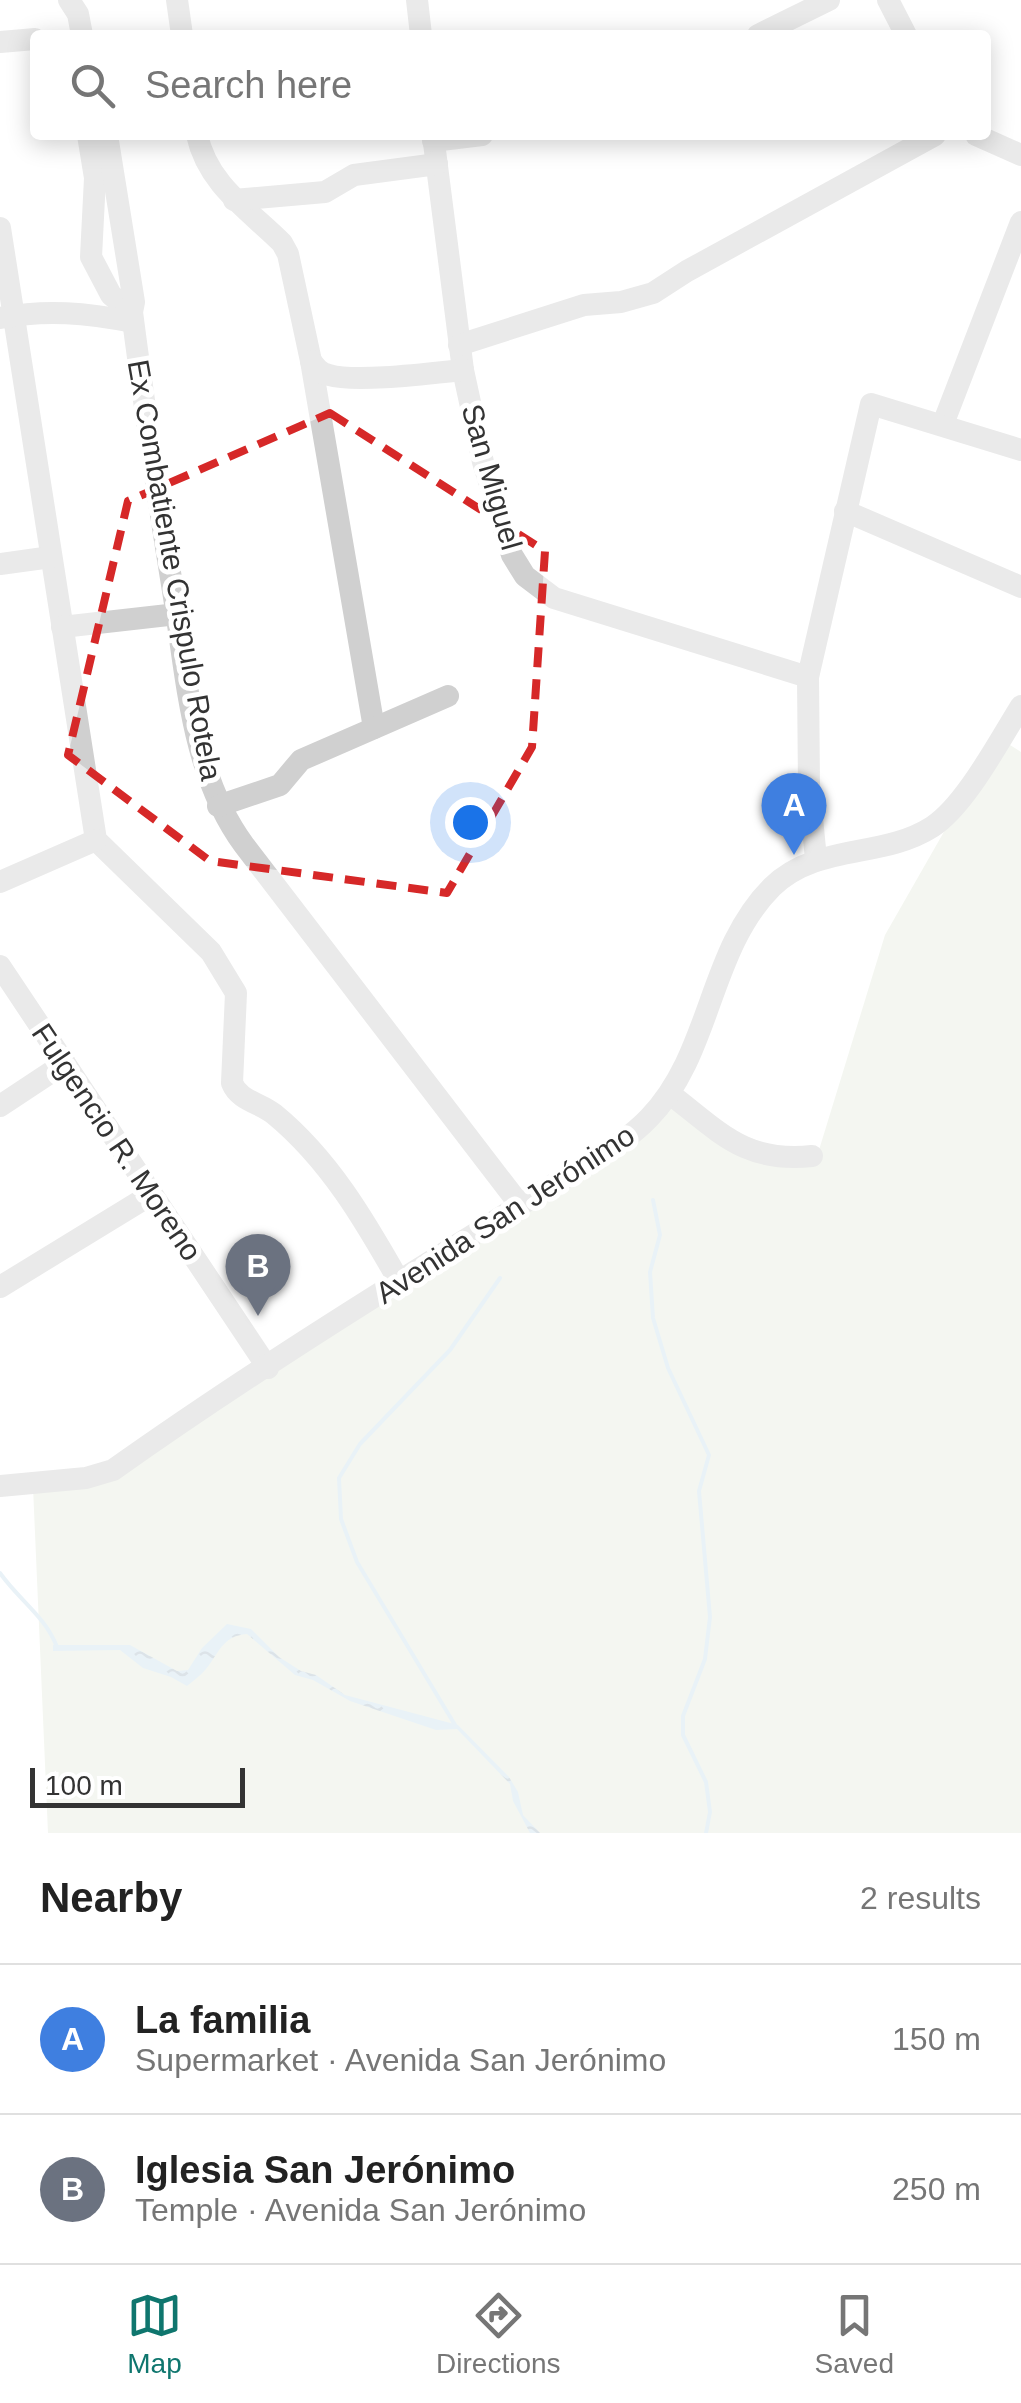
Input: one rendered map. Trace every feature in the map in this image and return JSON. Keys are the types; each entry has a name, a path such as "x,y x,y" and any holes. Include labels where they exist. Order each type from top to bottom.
{"street":[{"path":"69,0 78,14 81,30"},
{"path":"177,0 181,30"},
{"path":"417,0 420,30"},
{"path":"768,30 829,0"},
{"path":"888,0 903,30"},
{"path":"0,42 30,39"},
{"path":"89,140 95,178 90,246 96,271 132,317"},
{"name":"Ex Combatiente Crispulo Rotela","path":"109,140 177,614 208,781 218,806 244,845 520,1205"},
{"path":"199,140 218,180 234,200 282,243 288,254 312,361 374,728"},
{"path":"234,200 324,192 362,173 462,140"},
{"path":"459,345 584,305 621,302 653,293 926,140"},
{"path":"987,140 1021,155"},
{"name":"San Miguel","path":"434,147 459,345 482,462 504,536 525,576 554,598 808,677"},
{"path":"943,424 1021,222"},
{"path":"0,228 6,317 51,557 96,840 216,958 238,1001 232,1083 235,1090 274,1113 334,1177 358,1208 399,1281"},
{"path":"86,312 96,271"},
{"path":"6,317 86,312 132,317"},
{"path":"312,361 318,370 335,377 463,370"},
{"path":"816,859 809,787 808,677 871,404 1021,450"},
{"path":"845,512 1021,587"},
{"path":"0,564 51,557"},
{"path":"62,627 177,614"},
{"path":"218,806 280,784 302,760 448,696"},
{"name":"Avenida San Jerónimo","path":"0,1486 86,1478 113,1470 399,1281 630,1136 670,1094 688,1062 734,940 747,917 787,874 816,859 907,838 942,820 963,796 1021,706"},
{"path":"0,882 96,840"},
{"name":"Fulgencio R. Moreno","path":"0,966 268,1368"},
{"path":"0,1106 65,1063"},
{"path":"670,1094 738,1145 766,1157 812,1156"},
{"path":"0,1288 152,1194"}],"highlighted area":[{"path":"330,413 545,551 532,747 447,893 210,861 68,755 128,501"}],"shaded area":[{"path":"1010,745 1021,752 1021,1833 48,1833 33,1487 89,1483 667,1109 815,1163 885,935 949,823"}],"water":[{"path":"227,1624 251,1629 279,1657 345,1695 458,1725 509,1777 518,1792 523,1815 540,1833 530,1833 513,1801 510,1784 457,1729 436,1730 350,1701 313,1680 295,1675 247,1634 226,1642 187,1686 143,1668 120,1650 53,1651 53,1645 130,1645 177,1671 188,1670 202,1648"}],"waterway":[{"path":"653,1200 660,1235 650,1272 653,1318 668,1368 709,1455 699,1491 710,1617 705,1659 683,1716 683,1735 706,1782 710,1812 706,1833"},
{"path":"455,1725 357,1562 341,1519 339,1478 360,1444 450,1350 500,1278"},
{"path":"0,1573 46,1626 57,1647"}],"place":[{"name":"La familia","path":"794,855"},
{"name":"Iglesia San Jerónimo","path":"258,1316"}]}
